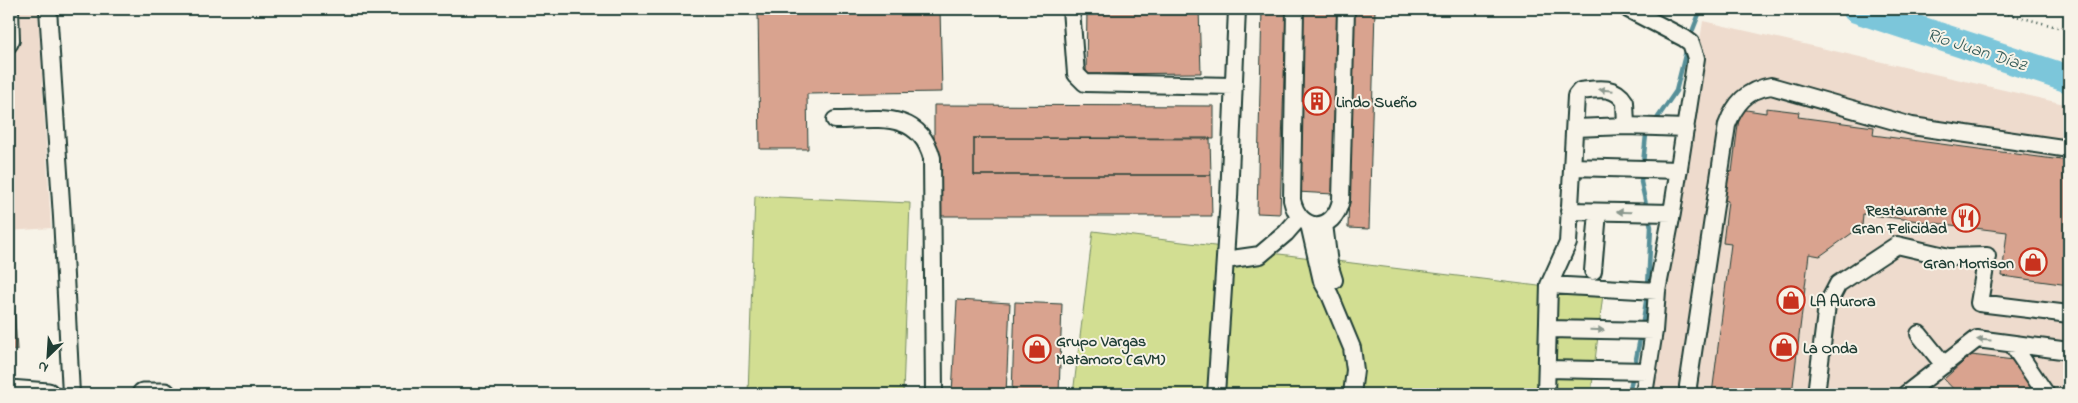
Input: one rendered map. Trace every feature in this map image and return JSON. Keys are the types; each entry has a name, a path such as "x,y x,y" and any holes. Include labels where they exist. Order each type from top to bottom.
{"main road":[{"path":"9,391 48,394"},
{"path":"143,394 164,394"}],"lane":[{"path":"9,44 11,40 10,9"},
{"path":"48,9 62,217 71,394"},
{"path":"1072,9 1076,74 1085,83 1234,86"},
{"path":"1216,394 1225,260 1236,9"},
{"path":"1295,9 1292,200 1294,211 1311,222 1329,264 1363,358 1362,394"},
{"path":"1225,260 1260,255 1286,233 1311,222 1332,220 1339,211 1341,200 1346,9"},
{"path":"1628,9 1684,38 1695,50 1696,64 1672,213 1657,291 1654,331 1644,394"},
{"path":"1689,394 1688,386 1703,274 1727,125 1734,106 1758,88 1771,86 1912,126 2069,149"},
{"path":"1546,394 1549,285 1568,243 1575,128 1574,105 1576,96 1580,92 1608,89 1622,96 1626,102 1626,126"},
{"path":"835,120 897,121 920,131 928,142 932,158 934,394"},
{"path":"1575,128 1626,126 1686,128"},
{"path":"1572,167 1679,170"},
{"path":"1569,211 1672,213"},
{"path":"1593,271 1598,212"},
{"path":"1311,222 1322,281 1330,295 1352,348 1355,370 1352,394"},
{"path":"1816,394 1827,305 1838,284 1897,245 1945,260 1987,256 1975,303 2069,314"},
{"path":"1549,285 1657,291"},
{"path":"1548,328 1654,331"},
{"path":"1919,334 1944,364"},
{"path":"1906,394 1977,339 2068,351"},
{"path":"2012,344 2046,394"},
{"path":"2033,373 2035,346"},
{"path":"1547,369 1648,371"}],"path":[{"path":"1989,9 2061,28 2069,26"}],"shaded area":[{"path":"9,9 38,9 51,228 9,231"},
{"path":"1703,21 2069,105 2069,394 1645,394"}],"green space":[{"path":"755,196 910,203 903,394 748,394"},
{"path":"1093,231 1603,294 1591,394 1073,394"}],"building":[{"path":"758,9 940,9 942,92 807,94 808,149 760,149"},
{"path":"1087,9 1199,9 1201,73 1086,74"},
{"path":"1262,9 1286,9 1280,214 1257,213"},
{"name":"Lindo Sueño","path":"1301,9 1338,9 1333,194 1297,192"},
{"path":"1354,9 1375,9 1369,229 1348,228"},
{"path":"934,105 1214,106 1214,139 974,138 974,175 1211,175 1212,216 934,216"},
{"path":"1766,108 1799,112 1798,117 1874,127 1873,135 2069,161 2069,285 2002,276 2007,232 1863,214 1862,226 1820,256 1809,254 1792,394 1712,394 1731,244 1723,243 1728,201 1724,200 1728,171 1732,172 1740,109 1766,113"},
{"path":"974,138 1210,138 1211,175 974,175"},
{"path":"9,229 17,350 9,350"},
{"path":"957,300 1010,303 1006,394 952,394"},
{"name":"Grupo Vargas Matamoro (GVM)","path":"1015,302 1062,304 1059,394 1012,394"},
{"path":"1971,355 2014,360 2036,390 2029,394 1958,394 1944,379"}],"waterway":[{"path":"1690,37 1701,9"},
{"name":"Río Juan Díaz","path":"1856,9 2069,79"},
{"path":"1654,123 1676,91 1687,47"},
{"path":"1648,287 1651,227 1641,182 1646,135 1649,130"},
{"path":"1642,327 1647,295"},
{"path":"1629,394 1641,334"}],"place":[{"name":"Lindo Sueño","path":"1317,101"},
{"name":"Restaurante Gran Felicidad","path":"1966,218"},
{"name":"Gran Morrison","path":"2033,262"},
{"name":"LA Aurora","path":"1791,300"},
{"name":"La Onda","path":"1784,347"},
{"name":"Grupo Vargas Matamoro (GVM)","path":"1037,349"}]}
